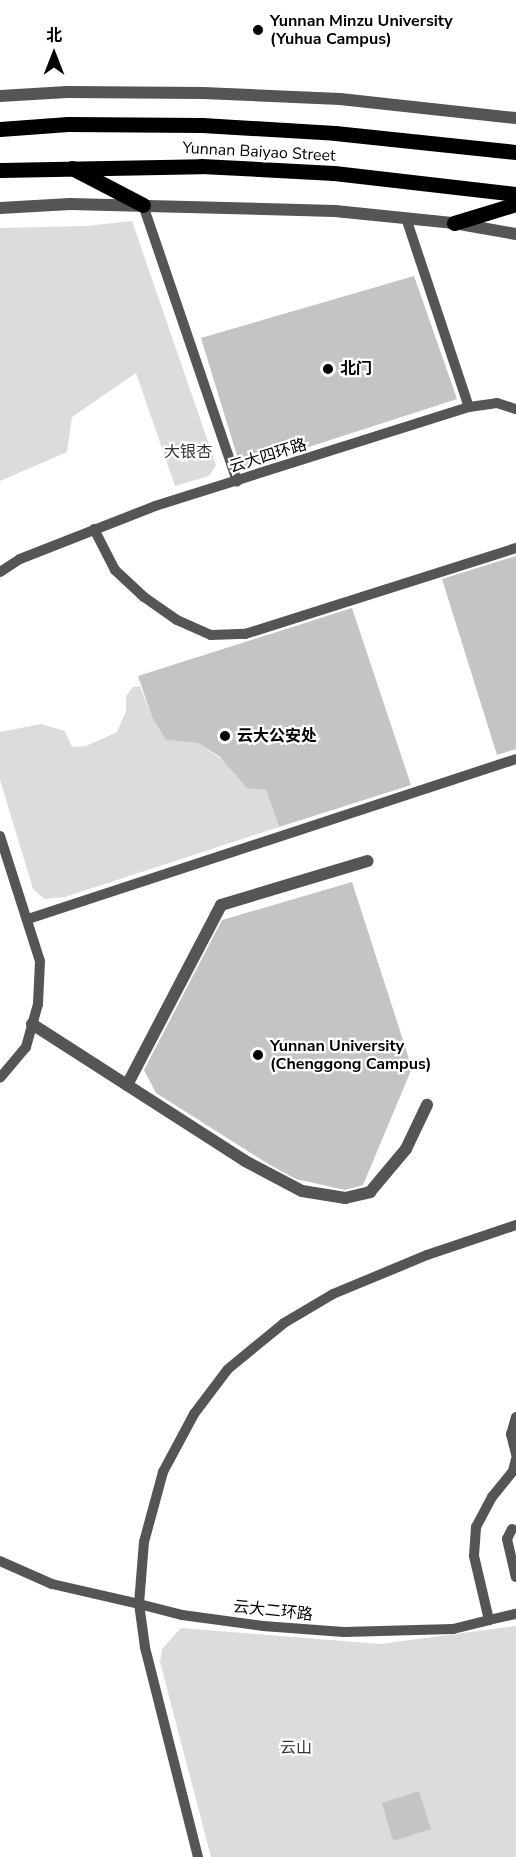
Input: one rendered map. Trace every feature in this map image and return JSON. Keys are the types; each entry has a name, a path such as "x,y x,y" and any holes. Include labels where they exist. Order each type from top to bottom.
{"main road":[{"name":"Yunnan Baiyao Street","path":"0,129 68,124 202,125 335,133 516,152"},
{"name":"Yunnan Baiyao Street","path":"0,170 201,166 334,173 516,194"},
{"path":"70,167 143,205"},
{"path":"454,223 516,204"}],"street":[{"path":"0,96 67,92 203,93 340,99 516,118"},
{"path":"0,208 70,204 335,211 454,223 516,234"},
{"path":"127,1085 221,905 368,861"},
{"path":"32,1024 245,1161 302,1191 345,1198 370,1192 406,1149 427,1105"}],"lane":[{"path":"143,205 237,481"},
{"path":"406,218 469,407"},
{"name":"云大四环路","path":"0,572 20,559 155,506 469,407 497,403 516,409"},
{"path":"94,530 115,570 122,577 177,620 211,635 245,634 516,548"},
{"path":"28,919 516,759"},
{"path":"0,836 40,961 38,1004 26,1047 0,1078"},
{"path":"198,1857 145,1647 139,1604 144,1542 163,1472 194,1414 228,1369 284,1323 333,1294 427,1255 516,1225"},
{"path":"489,1620 474,1556 476,1527 492,1497 513,1471 516,1457 511,1434 516,1417"},
{"path":"512,1529 507,1539 516,1577"},
{"name":"云大二环路","path":"0,1561 52,1584 182,1615 263,1626 344,1632 453,1629 516,1614"}],"green space":[{"name":"大银杏","path":"132,221 216,465 209,476 175,486 136,373 72,417 67,452 0,481 0,228 86,226"},
{"path":"140,686 152,717 166,740 198,743 266,790 279,827 65,897 45,899 33,889 0,780 0,732 41,724 65,731 72,747 86,746 117,732 126,711 126,696 133,687"},
{"name":"云山","path":"516,1626 516,1857 211,1857 160,1662 162,1649 181,1628 380,1644"}],"building":[{"name":"北门","path":"414,276 457,399 241,469 201,338"},
{"path":"516,556 516,749 497,755 442,579"},
{"path":"352,608 411,785 279,827 266,790 247,788 220,757 198,743 166,740 152,717 138,676"},
{"path":"352,882 412,1068 363,1185 345,1190 296,1179 270,1165 156,1093 144,1070 222,920"},
{"path":"419,1791 431,1829 393,1841 382,1803"}],"place":[{"name":"Yunnan Minzu University (Yuhua Campus)","path":"258,30"},
{"name":"北门","path":"328,369"},
{"name":"云大公安处","path":"225,736"},
{"name":"Yunnan University (Chenggong Campus)","path":"258,1055"}]}
